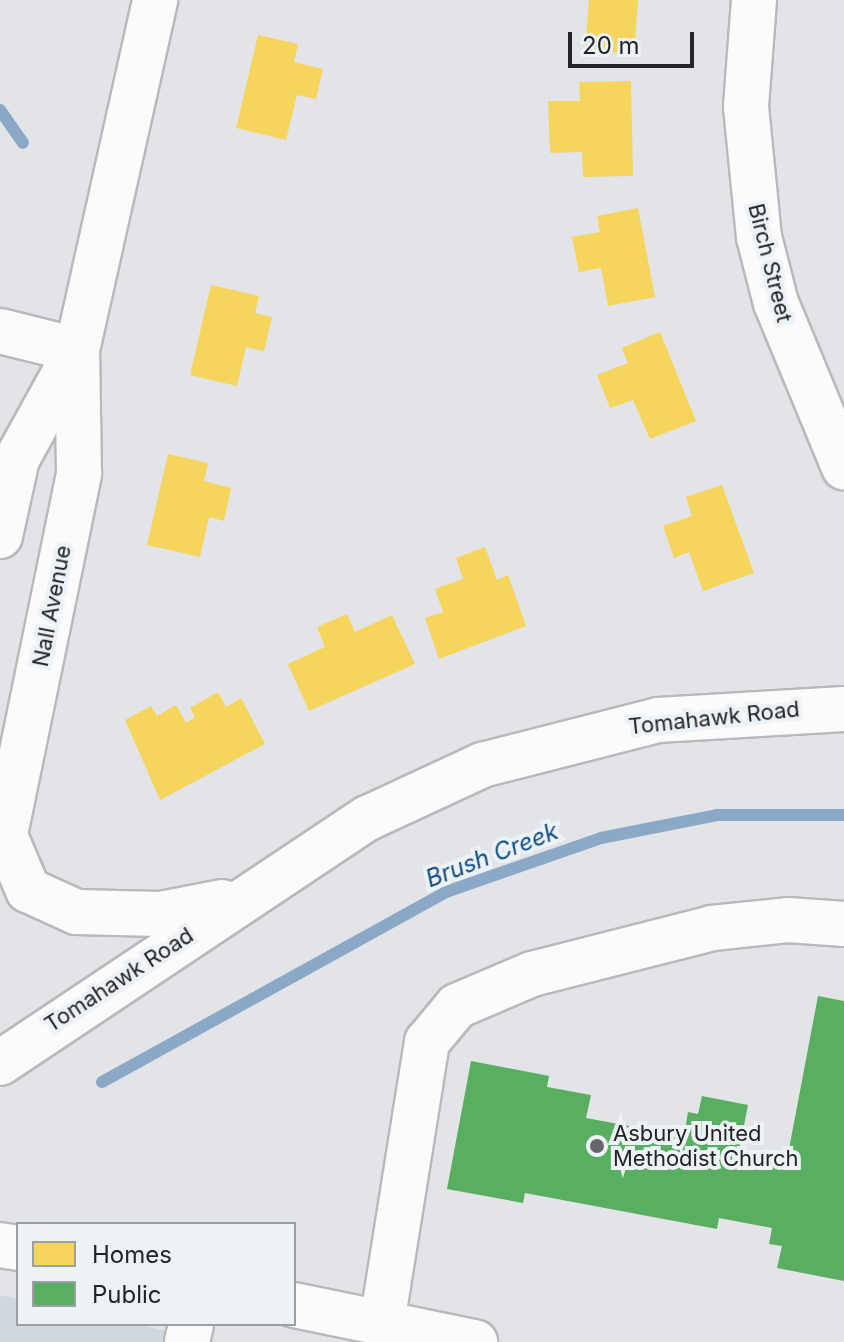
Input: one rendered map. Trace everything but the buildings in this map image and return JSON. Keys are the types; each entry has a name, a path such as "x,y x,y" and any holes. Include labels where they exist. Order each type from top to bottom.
{"street":[{"name":"Nall Avenue","path":"2,848 79,473 77,350 155,0"},
{"name":"Birch Street","path":"754,0 746,107 759,237 776,303 844,467"},
{"path":"0,331 77,350"},
{"name":"Nall Avenue","path":"0,536 17,459 77,350"},
{"name":"Tomahawk Road","path":"0,1063 240,900 368,818 482,765 658,720 843,708"},
{"name":"Tomahawk Road","path":"2,848 28,890 76,912 160,914 240,900"},
{"path":"382,1323 427,1042 457,1006 532,974 712,928 788,920 844,924"},
{"path":"296,1305 475,1342"}],"shaded area":[{"path":"0,1295 16,1299 16,1326 143,1326 218,1342 0,1342"}],"waterway":[{"path":"0,110 23,143"},
{"name":"Brush Creek","path":"102,1082 446,892 601,838 717,815 844,815"}],"place":[{"name":"Asbury United Methodist Church","path":"597,1146"}]}
